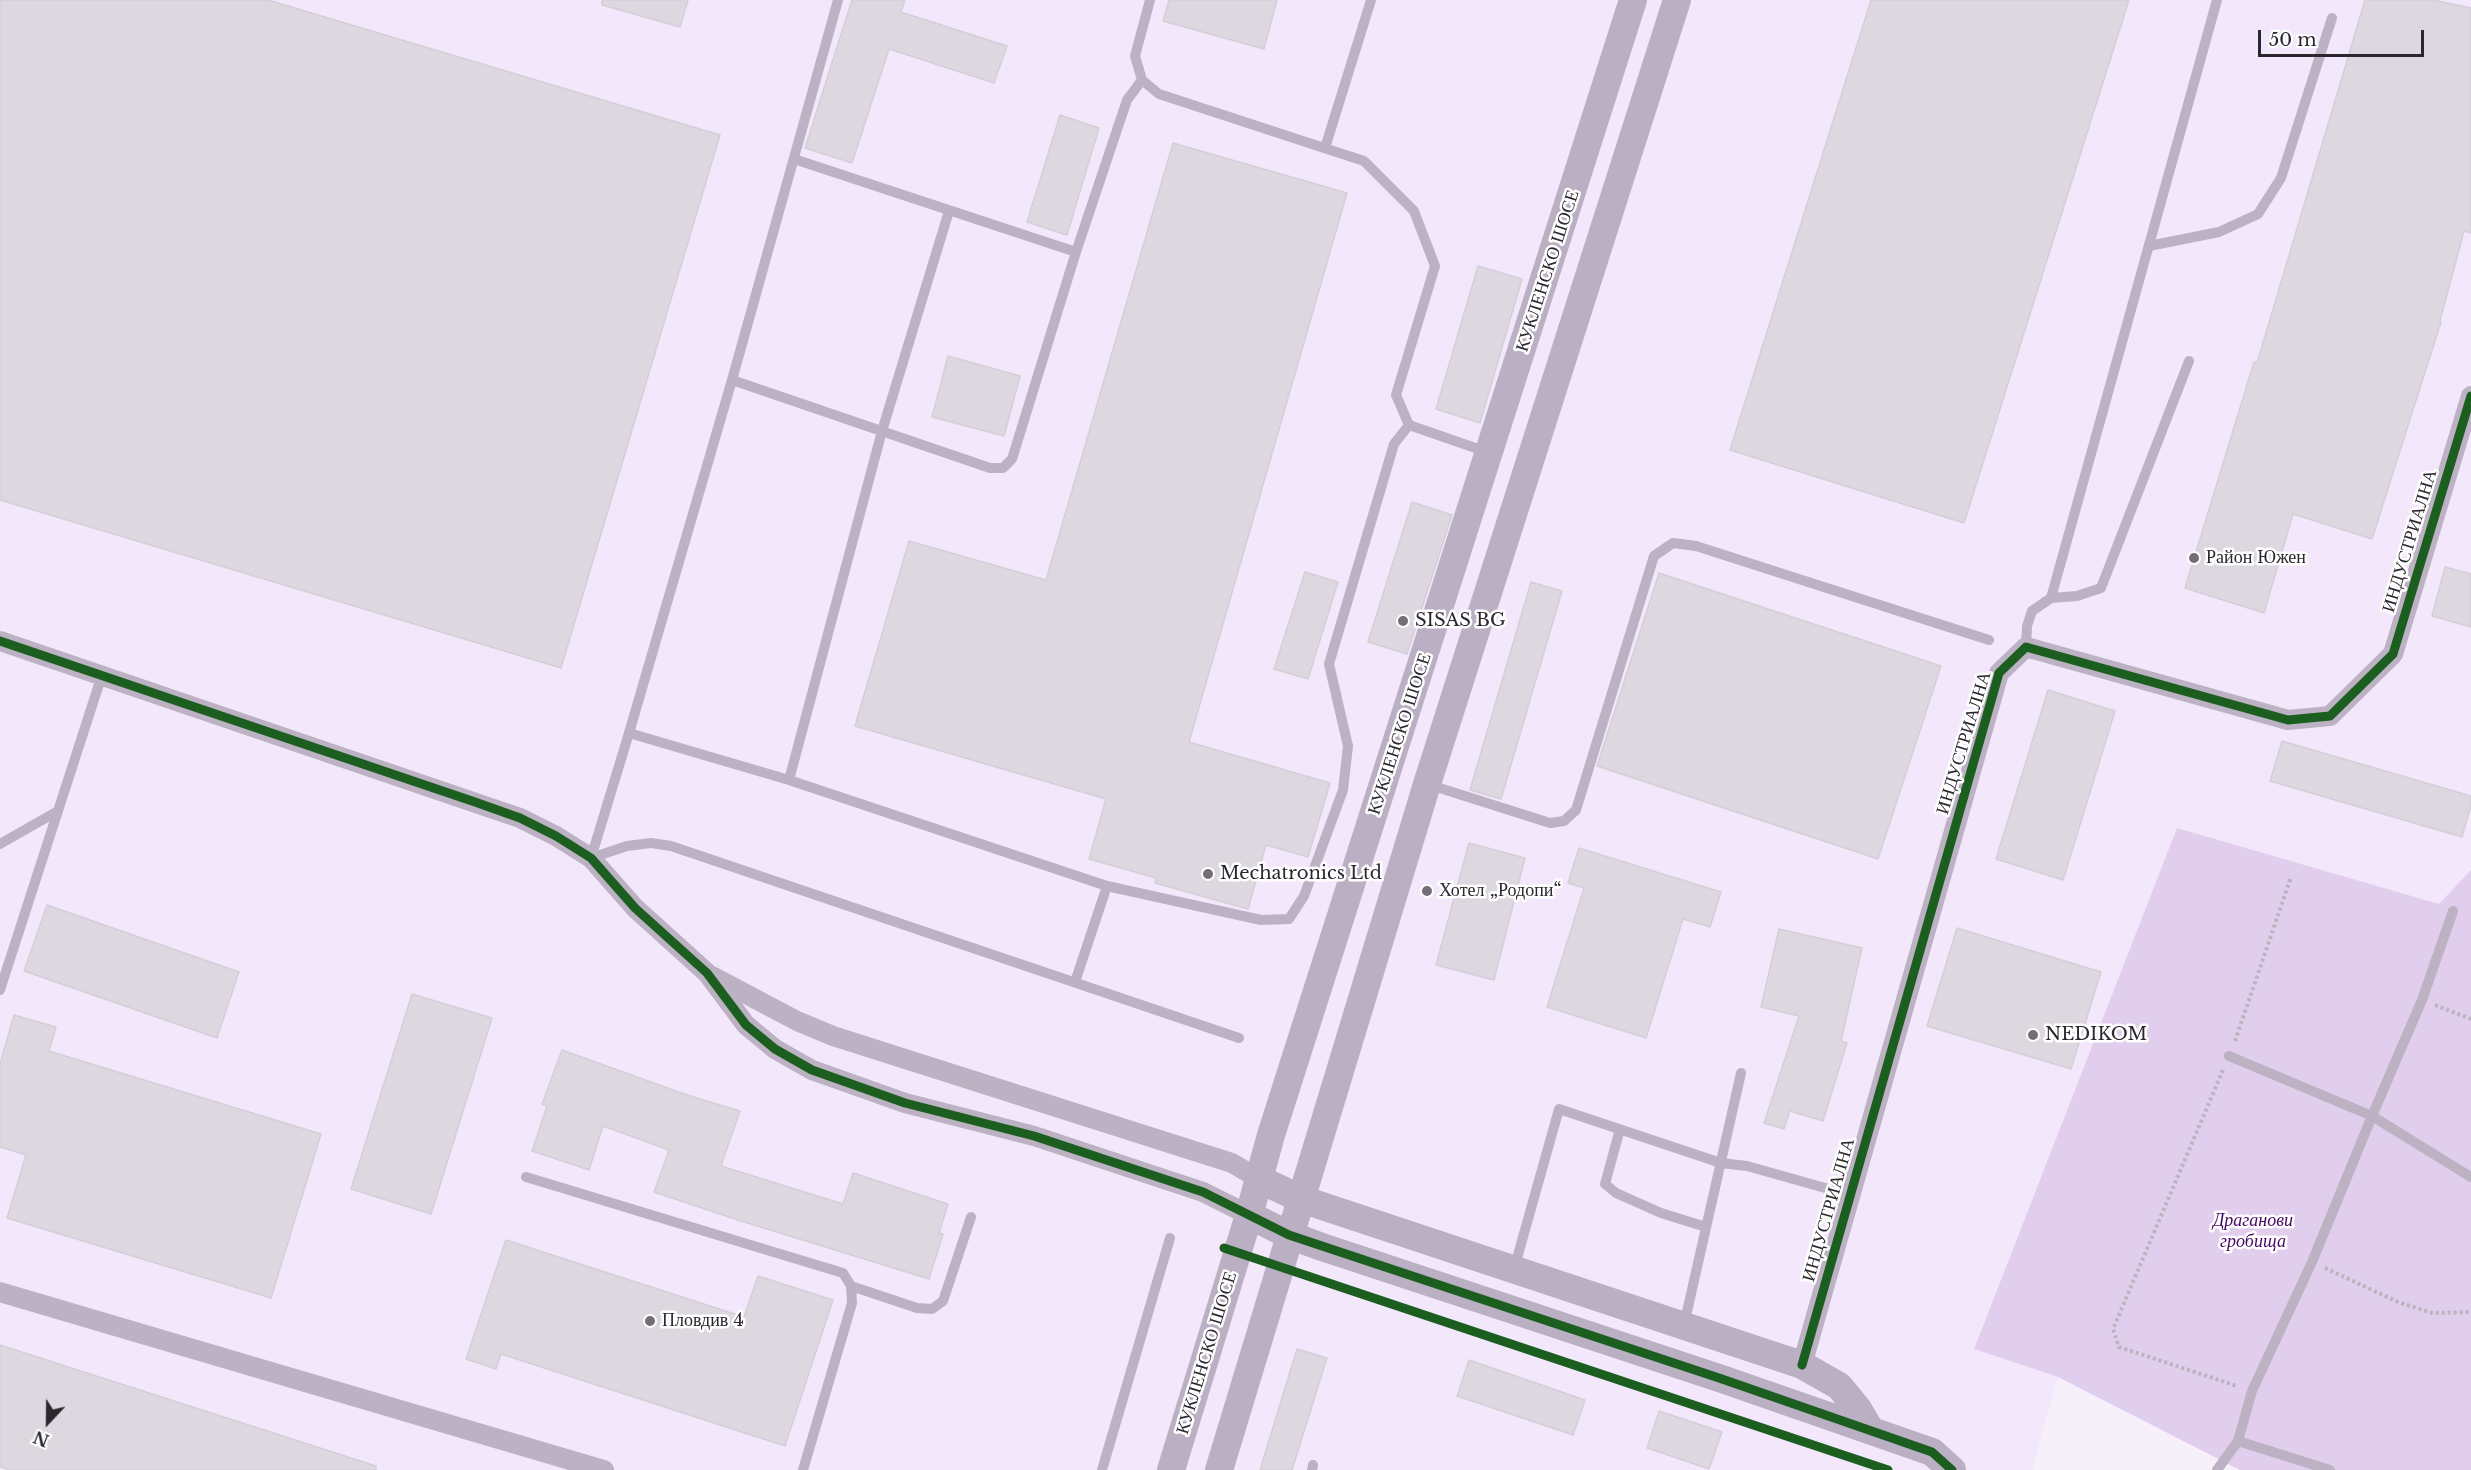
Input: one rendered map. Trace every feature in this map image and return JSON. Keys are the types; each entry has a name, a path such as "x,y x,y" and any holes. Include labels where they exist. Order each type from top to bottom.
{"main road":[{"name":"КУКЛЕНСКО ШОСЕ","path":"1171,1470 1249,1215 1271,1135 1634,0"},
{"path":"1219,1470 1427,784 1677,0"},
{"path":"1259,1179 1300,1199 1802,1365 1839,1386 1871,1431"},
{"path":"1249,1215 1290,1235 1711,1375 1932,1452 1952,1470"}],"street":[{"name":"ИНДУСТРИАЛНА","path":"1802,1365 1999,673 2026,647 2288,720 2330,716 2393,654 2471,396"},
{"path":"0,641 520,818 556,836 591,858 635,908 707,973 746,1026 775,1049 812,1070 896,1100 1034,1136 1203,1192 1249,1215"},
{"path":"707,973 797,1021 833,1036 1232,1163 1259,1179"},
{"path":"0,1292 604,1470"}],"lane":[{"path":"591,858 732,380 838,0"},
{"path":"1150,0 1136,56 1142,80 1159,94 1364,161 1414,211 1435,266 1396,395 1409,425 1490,453"},
{"path":"1325,148 1371,0"},
{"path":"2051,598 2217,0"},
{"path":"2149,246 2219,232 2258,214 2281,178 2332,18"},
{"path":"732,380 990,468 1003,468 1012,459 1076,252 1127,100 1142,80"},
{"path":"794,159 1076,252"},
{"path":"789,780 882,431 949,211"},
{"path":"2026,647 2027,626 2032,611 2051,598 2077,596 2101,588 2190,361"},
{"path":"629,733 789,780 1107,886 1261,920 1289,919 1304,896 1343,790 1348,746 1329,663 1394,444 1409,425"},
{"path":"1427,784 1550,823 1564,821 1576,810 1654,556 1673,543 1696,546 1989,640"},
{"path":"0,990 102,675"},
{"path":"0,844 58,812"},
{"path":"591,858 627,846 651,843 671,846 1239,1038"},
{"path":"1075,982 1107,886"},
{"path":"2217,1470 2238,1441 2252,1391 2312,1262 2422,1000 2453,911"},
{"path":"2229,1056 2372,1116 2471,1177"},
{"path":"1684,1326 1741,1073"},
{"path":"1514,1270 1559,1109 1721,1163 1757,1169 1850,1195"},
{"path":"1620,1129 1605,1184 1616,1193 1661,1213 1706,1227"},
{"path":"526,1177 843,1273 851,1286 852,1303 803,1470"},
{"path":"851,1286 917,1308 932,1309 943,1301 971,1218"},
{"path":"1102,1470 1170,1238"},
{"path":"2238,1441 2330,1470"}],"path":[{"path":"2252,1391 2119,1347 2113,1329 2229,1056 2291,877"},
{"path":"2422,1000 2471,1018"},
{"path":"2312,1262 2398,1302 2432,1313 2471,1312"}],"shaded area":[{"path":"0,0 2471,0 2471,870 2439,905 2177,829 1974,1348 2058,1377 2032,1470 0,1470"}],"green space":[{"name":"Драганови гробища","path":"2177,828 2439,904 2471,870 2471,1470 2240,1470 2058,1377 1974,1349"}],"building":[{"path":"0,0 268,0 720,135 561,668 0,500"},
{"path":"602,0 688,0 680,27 602,5"},
{"path":"852,0 905,0 901,12 1007,46 994,83 889,49 852,163 805,148"},
{"path":"1169,0 1277,0 1264,49 1163,21"},
{"path":"1871,0 2129,0 1964,523 1730,450"},
{"path":"2365,0 2433,0 2471,8 2471,233 2464,231 2441,322 2372,539 2293,514 2264,613 2185,588 2254,362 2257,363"},
{"path":"1060,115 1099,128 1067,235 1027,222"},
{"path":"1173,143 1347,193 1189,742 1330,783 1308,857 1266,845 1248,909 1155,883 1156,878 1089,859 1106,799 855,726 909,541 1046,580"},
{"path":"1478,266 1522,279 1480,423 1436,409"},
{"path":"948,356 1020,376 1004,436 932,417"},
{"path":"1412,502 1452,515 1407,654 1368,642"},
{"path":"2445,567 2471,574 2471,627 2432,616"},
{"path":"1305,572 1338,582 1308,679 1274,669"},
{"path":"1659,573 1941,666 1878,859 1597,766"},
{"path":"1531,582 1562,591 1501,799 1470,790"},
{"path":"2048,690 2115,711 2063,880 1996,859"},
{"path":"2282,741 2471,796 2471,805 2462,837 2270,781"},
{"path":"1469,843 1525,858 1494,980 1436,965"},
{"path":"1579,848 1721,892 1710,927 1683,919 1646,1038 1547,1007 1584,888 1568,883"},
{"path":"47,905 239,972 217,1038 24,971"},
{"path":"1957,928 2101,972 2071,1069 1927,1026"},
{"path":"1779,929 1862,948 1841,1041 1847,1043 1823,1121 1790,1111 1784,1129 1764,1123 1799,1016 1761,1007"},
{"path":"412,994 492,1018 431,1214 351,1189"},
{"path":"14,1015 56,1027 49,1051 321,1134 271,1298 7,1218 26,1155 0,1147 0,1064"},
{"path":"562,1050 687,1095 740,1111 721,1166 843,1204 853,1173 948,1204 939,1233 943,1234 929,1279 654,1192 669,1150 603,1126 589,1170 532,1151 547,1106 542,1104"},
{"path":"506,1240 744,1317 758,1276 833,1300 785,1446 501,1354 496,1369 466,1359"},
{"path":"0,1345 376,1466 376,1470 10,1470 0,1467"},
{"path":"1297,1349 1327,1358 1292,1470 1260,1470"},
{"path":"1469,1360 1585,1400 1573,1435 1457,1396"},
{"path":"1659,1411 1722,1432 1709,1469 1647,1448"}],"cycle path":[{"path":"1802,1365 1999,673 2026,647 2288,720 2330,716 2393,654 2471,396"},
{"path":"0,641 475,802 520,818 556,836 591,858 635,908 707,973 746,1025 775,1049 812,1070 905,1103 1034,1136 1203,1192 1289,1235 1722,1379 1932,1452 1952,1470"},
{"path":"1224,1248 1888,1470"}],"place":[{"name":"Район Южен","path":"2194,558"},
{"name":"SISAS BG","path":"1403,621"},
{"name":"Mechatronics Ltd","path":"1208,874"},
{"name":"Хотел „Родопи“","path":"1427,891"},
{"name":"NEDIKOM","path":"2033,1035"},
{"name":"Пловдив 4","path":"650,1321"}]}
